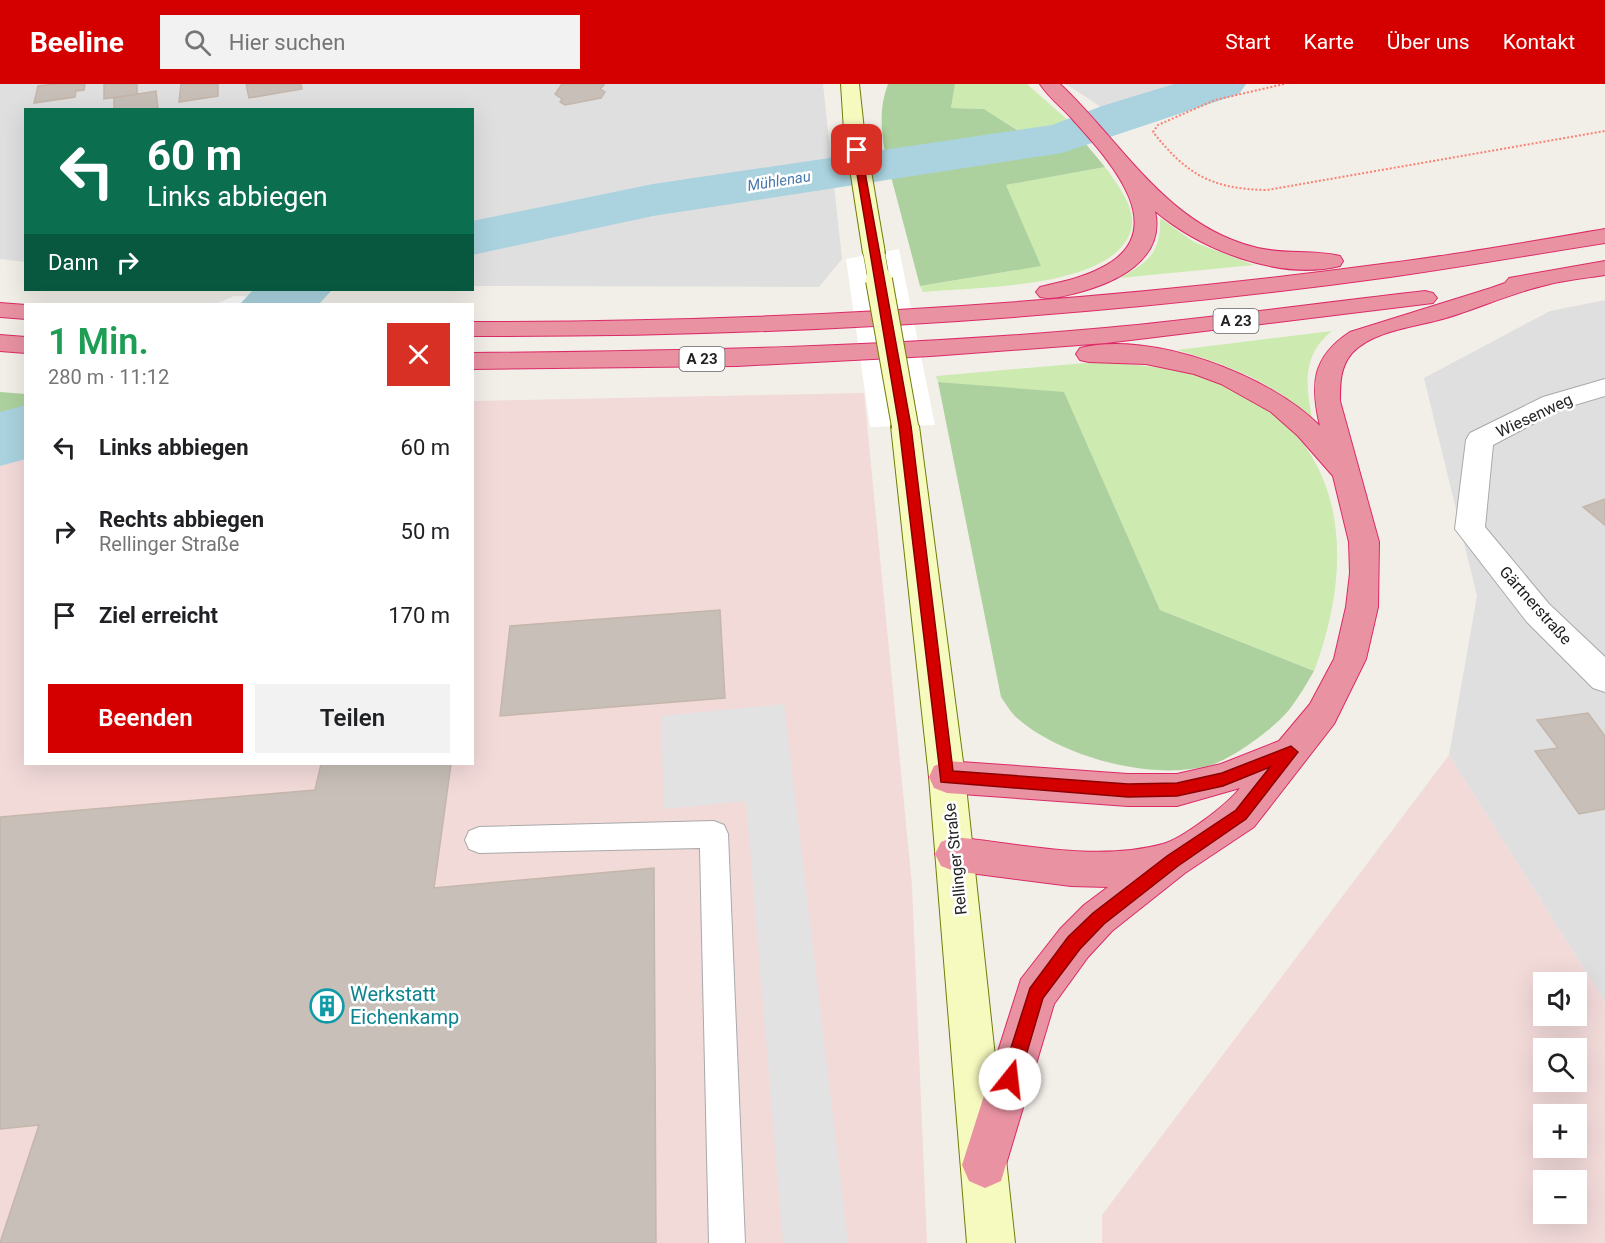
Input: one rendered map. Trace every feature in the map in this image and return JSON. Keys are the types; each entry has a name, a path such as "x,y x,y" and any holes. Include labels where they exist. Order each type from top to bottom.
{"highway":[{"path":"1049,84 1073,106 1132,177 1182,224 1212,242 1234,250 1303,261 1460,260"},
{"path":"882,318 1055,291 1110,272 1134,255 1146,232 1146,221 1132,177"},
{"name":"A 23","path":"474,329 551,330 882,318 1189,294 1363,274 1605,236"},
{"name":"A 23","path":"474,361 545,363 737,358 931,348 1106,335 1396,302 1605,268"},
{"path":"985,1165 1036,994 1074,943 1098,918 1172,861 1241,815 1322,714 1350,659 1357,633 1365,573 1364,542 1327,401 1326,385 1336,356 1347,344 1368,331 1432,315 1538,280"},
{"path":"0,310 24,312"},
{"path":"0,343 24,345"},
{"path":"931,348 980,356 1126,354 1176,362 1214,372 1261,393 1286,410 1310,433 1349,478"},
{"path":"947,777 1128,790 1177,790 1223,779 1291,752"},
{"path":"954,854 1071,868 1119,870 1172,861"}],"street":[{"name":"Rellinger Straße","path":"850,84 866,212 905,426 947,777 991,1243"},
{"name":"Wiesenweg","path":"1470,529 1480,440 1552,403 1605,387"},
{"name":"Gärtnerstraße","path":"1470,529 1538,613 1605,678"}],"lane":[{"path":"479,840 714,834 727,1243"}],"path":[{"path":"1284,84 1215,100 1158,125 1153,132 1173,158 1187,171 1203,180 1244,190 1267,190 1605,131"}],"shaded area":[{"path":"0,84 823,84 842,259 819,287 474,286 474,108 24,108 24,262 0,259"},
{"path":"1066,84 1209,84 1113,115"},
{"path":"1605,300 1605,1002 1449,755 1477,596 1424,378 1550,311"},
{"path":"864,393 912,885 927,1243 0,1243 0,466 24,451 24,765 474,765 474,401"},
{"path":"784,704 848,1243 783,1243 746,801 664,809 661,716"},
{"path":"1449,755 1586,972 1533,972 1533,1026 1587,1026 1587,974 1605,1002 1605,1243 1102,1243 1102,1215"}],"green space":[{"path":"888,84 955,84 951,108 984,109 1020,132 885,153 882,118 883,101"},
{"path":"955,84 1027,84 1070,122 1020,132 984,109 951,108"},
{"path":"1085,143 1105,167 1006,185 1041,266 920,286 889,169"},
{"path":"1105,167 1125,198 1132,215 1130,233 1117,251 1096,265 1069,275 1038,282 923,292 920,286 1040,266 1006,185"},
{"path":"1160,218 1194,242 1254,265 1120,278 1138,267 1151,255 1158,240"},
{"path":"1332,331 1316,350 1308,370 1308,393 1312,417 1296,404 1249,376 1177,350"},
{"path":"1097,362 1165,368 1230,387 1270,410 1300,439 1320,472 1332,509 1337,548 1335,589 1327,630 1314,671 1160,610 1064,393 938,382 936,376"},
{"path":"938,382 1064,392 1160,610 1314,671 1298,698 1277,723 1221,761 1188,769 1163,770 1136,768 1083,754 1036,732 1015,716 1001,697"},
{"path":"0,392 24,394 24,412 0,426"}],"pier":[{"path":"899,249 935,425 870,427 846,259"},
{"path":"234,296 315,298 302,303 218,303"}],"building":[{"path":"85,84 84,90 76,91 75,97 34,103 38,86"},
{"path":"104,84 137,84 137,94 104,99"},
{"path":"181,84 218,84 218,96 179,102"},
{"path":"246,84 301,84 302,89 249,98"},
{"path":"562,84 601,84 604,85 600,89 605,92 601,98 565,105 560,102 562,99 555,94"},
{"path":"156,91 158,108 114,108 114,98"},
{"path":"1605,499 1605,525 1583,507"},
{"path":"720,610 725,698 500,716 510,626"},
{"path":"1588,713 1605,736 1605,809 1579,814 1535,751 1558,748 1537,720"},
{"name":"Werkstatt Eichenkamp","path":"321,765 451,765 434,888 654,868 656,1243 0,1243 39,1125 0,1129 0,817 315,790"}],"waterway":[{"name":"Mühlenau","path":"474,238 653,200 1062,138 1119,116 1223,84"},
{"name":"Mühlenau","path":"272,303 300,291"},
{"name":"Mühlenau","path":"0,443 24,428"}],"place":[{"name":"Werkstatt Eichenkamp","path":"327,1006"}],"route":[{"path":"857,150 905,426 947,777 1128,790 1177,790 1223,779 1291,752 1241,815 1172,861 1098,918 1074,943 1036,994 1010,1079"}]}
